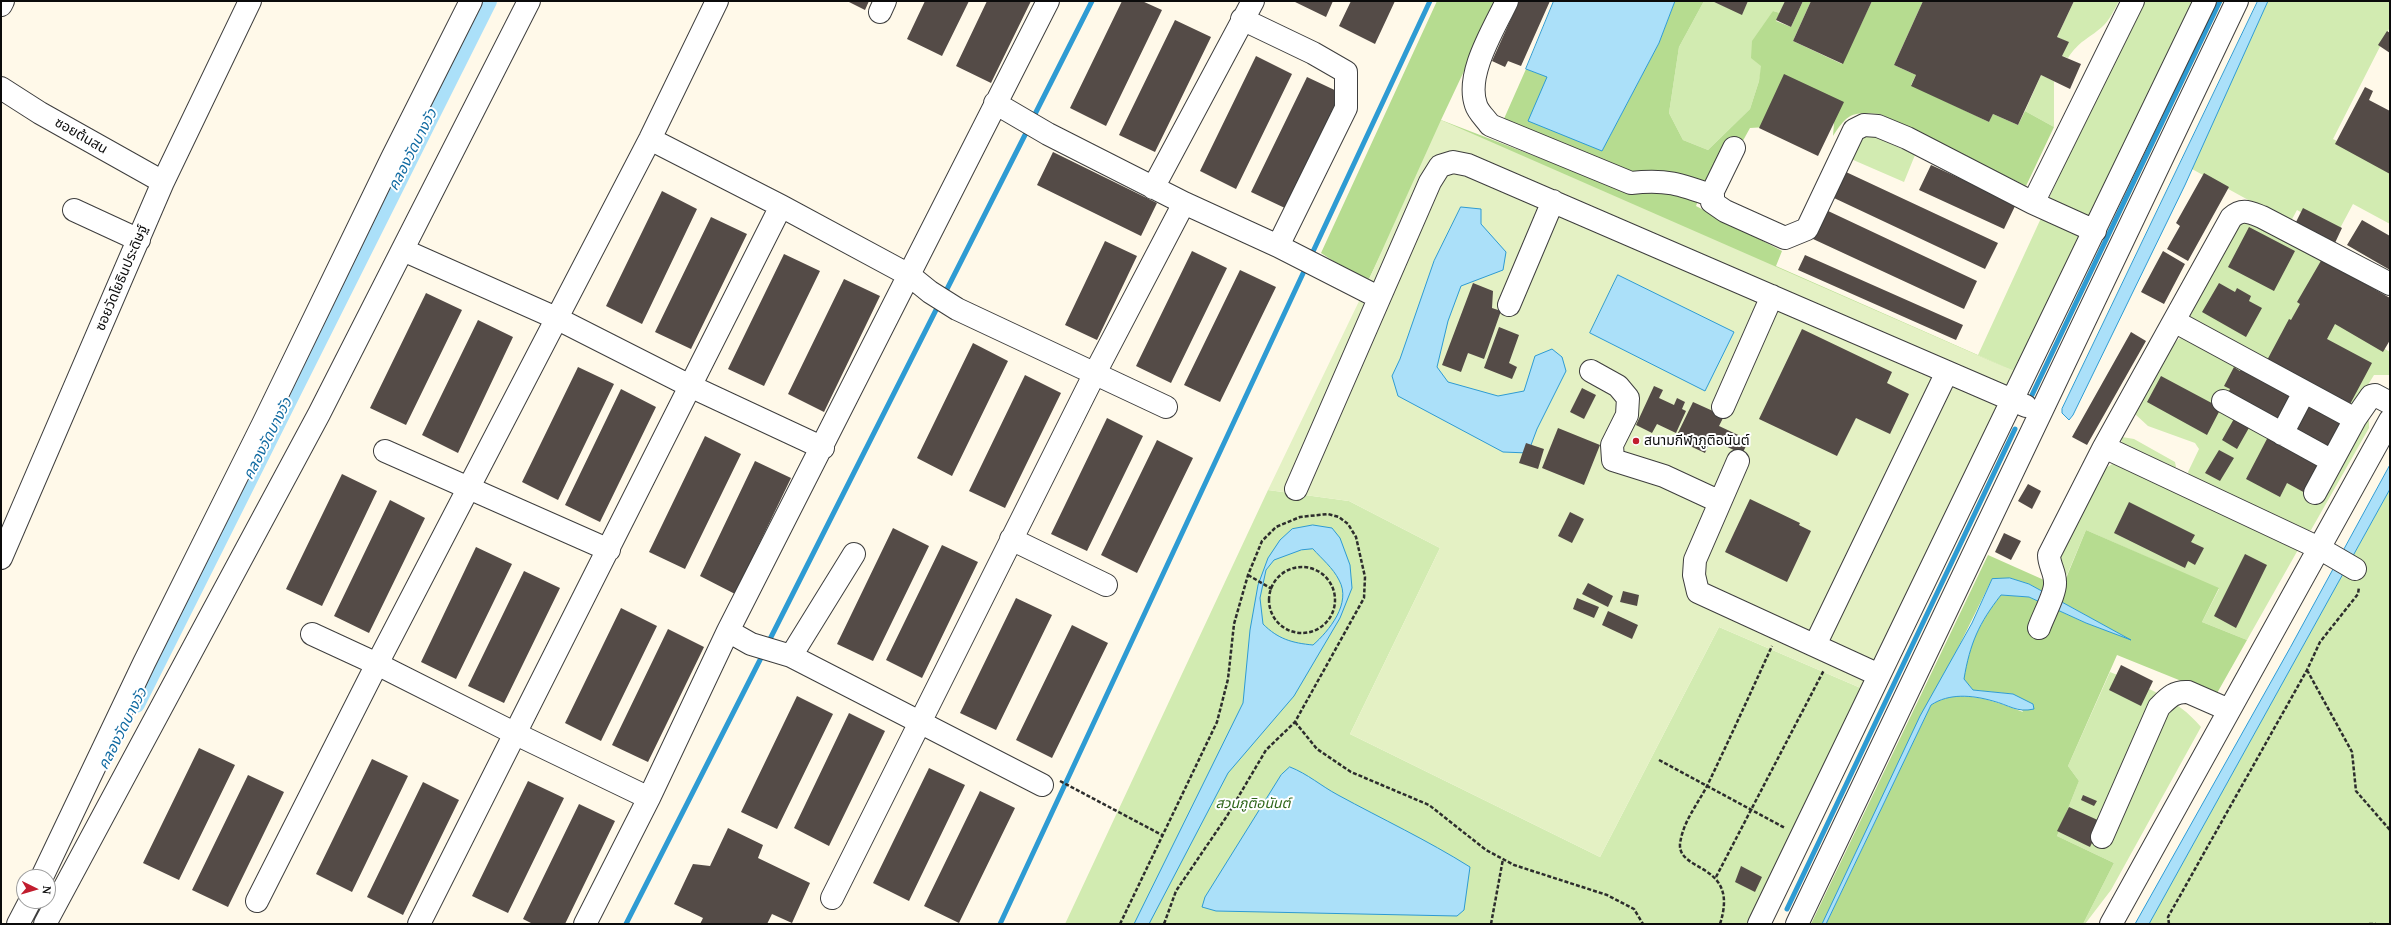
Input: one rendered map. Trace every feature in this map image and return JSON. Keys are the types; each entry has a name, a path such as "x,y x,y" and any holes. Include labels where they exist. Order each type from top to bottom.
{"street":[{"path":"1,5 3,1"},
{"name":"ซอยวัดโยธินประดิษฐ์","path":"1,558 163,182 250,1"},
{"path":"46,869 144,663 264,424 392,158 471,1"},
{"path":"46,924 316,421 529,1"},
{"path":"257,901 468,487 650,140 717,1"},
{"path":"585,924 649,798 728,631 823,448 995,103 1048,1"},
{"path":"1508,1 1478,63 1473,83 1476,106 1490,125 1631,183 1654,180 1675,182 1713,196"},
{"path":"2033,203 2133,1"},
{"path":"1759,924 2205,1"},
{"path":"1797,924 2039,413 2237,1"},
{"path":"1152,188 1248,10 1313,53 1346,72 1346,108 1285,251"},
{"name":"ซอยต้นสน","path":"1,88 40,113 163,182"},
{"path":"995,103 1013,115 1152,188 1378,297"},
{"path":"1734,148 1713,196 1712,202 1725,211 1785,238 1794,236 1807,229 1854,130 1864,125 1878,126 1907,138 2033,203 2095,231"},
{"path":"650,140 781,206 909,275 930,292 957,309 1166,407"},
{"path":"1296,489 1378,297 1430,182 1440,166 1453,162 1468,165 1553,201 2039,413"},
{"path":"1509,305 1553,201"},
{"path":"832,898 1094,373 1184,203"},
{"path":"419,924 609,550 781,206"},
{"path":"74,210 139,240"},
{"path":"2039,628 2056,584 2049,564 2049,555 2104,448 2231,218 2238,212 2245,210 2390,284"},
{"path":"403,250 556,318 690,386 823,448"},
{"path":"1723,407 1772,296"},
{"path":"2174,321 2355,419"},
{"path":"1591,371 1618,386 1628,398 1628,414 1612,445 1613,460 1664,476 1718,502"},
{"path":"1824,650 1947,372"},
{"path":"2282,434 2304,392"},
{"path":"2347,498 2318,488 2355,419 2371,396 2375,395 2390,403"},
{"path":"2223,401 2332,461"},
{"path":"2111,924 2229,710 2339,560 2347,498 2390,420"},
{"path":"2104,448 2339,560"},
{"path":"385,451 609,550"},
{"path":"1738,460 1718,502 1695,560 1694,575 1698,592 1879,675"},
{"path":"1011,539 1106,585"},
{"path":"791,656 854,554"},
{"path":"728,631 751,644 791,656 919,722 1049,782"},
{"path":"312,634 377,664 516,734 649,798"},
{"path":"2102,837 2159,707 2172,694 2180,691 2188,692 2229,710"},
{"path":"18,924 26,909"}],"path":[{"path":"1120,924 1217,722 1228,679 1234,624 1248,575 1262,541 1276,527 1300,517 1328,514 1339,517 1348,524 1356,537 1365,577 1364,598 1295,722 1266,750 1227,816 1176,891 1164,924"},
{"path":"2168,924 2168,917 2306,670 2320,642 2358,594 2360,580 2339,560"},
{"path":"1306,567 1321,574 1332,586 1335,597 1334,608 1330,618 1323,626 1313,631 1303,633 1292,632 1283,627 1271,610 1270,599 1272,589 1277,579 1285,572 1295,568 1306,567"},
{"path":"1248,575 1272,589"},
{"path":"1720,924 1724,907 1723,892 1716,877 1685,858 1680,846 1684,826 1707,786 1780,629"},
{"path":"1716,877 1752,810 1824,650"},
{"path":"2306,670 2352,752 2356,791 2390,830"},
{"path":"1295,722 1317,749 1346,768 1429,806 1486,850 1514,865 1607,895 1634,910 1643,924"},
{"path":"1659,760 1801,837"},
{"path":"1049,782 1079,791 1162,835"},
{"path":"1491,924 1504,859"},
{"path":"2369,924 2376,924"}],"green space":[{"path":"1437,1 1497,1 1441,120 1623,190 1694,180 1672,172 1633,174 1503,121 1526,69 1548,77 1602,151 1659,43 1675,1 1704,1 1679,47 1669,113 1683,140 1708,150 1750,109 1759,81 1761,66 1751,58 1752,41 1773,11 1780,13 1776,21 1791,27 1803,1 1811,1 1793,41 1842,64 1872,1 1923,1 1894,65 1916,75 1911,85 1989,122 1993,114 2018,125 2025,111 2054,127 2026,186 1880,114 1863,113 1847,118 1833,136 1834,123 1750,128 1740,146 1724,149 1707,177 1696,206 1782,251 1776,266 2014,371 1435,142 1369,279 1344,268 1321,253"},
{"path":"1704,1 1712,1 1742,14 1748,1 1785,1 1780,13 1773,11 1759,81 1750,109 1708,150 1683,140 1669,113 1679,47"},
{"path":"2074,1 2119,1 2112,15 2105,24 2080,44 2068,58 2062,56 2068,42 2057,37"},
{"path":"2141,1 2194,1 2092,218 2049,198"},
{"path":"2268,1 2390,1 2390,27 2333,139 2390,167 2390,224 2353,204 2338,232 2297,210 2290,223 2192,169"},
{"path":"2041,75 2054,81 2054,127 2025,111"},
{"name":"สนามกีฬาภูติอนันต์","path":"1441,120 2014,371 1863,689 1719,627 1600,857 1350,734 1440,548 1349,501 1268,490 1361,297"},
{"path":"1863,134 1870,134 1915,155 1904,182 1851,159"},
{"path":"2042,216 2082,238 2014,371 1978,355"},
{"path":"2242,218 2333,261 2313,306 2390,352 2390,375 2374,375 2352,411 2189,318 2191,309"},
{"path":"2186,334 2369,421 2369,428 2311,530 2303,531 2189,476 2188,472 2199,449 2195,443 2148,426 2135,414 2162,359 2177,340"},
{"path":"2122,437 2134,439 2175,462 2176,467 2172,470 2121,447"},
{"path":"2114,463 2299,548 2247,640 2202,622 2219,589 2086,530 2067,575 2056,565 2104,469"},
{"path":"2390,489 2390,924 2149,924"},
{"name":"สวนภูติอนันต์","path":"1268,490 1349,501 1440,548 1350,734 1600,857 1719,627 1863,689 1752,924 1065,924"},
{"path":"2086,530 2219,588 2202,622 2247,640 2216,695 2117,655 2068,766 2079,781 2057,836 2114,863 2083,924 1826,924 1931,705 1953,697 1965,696 1989,700 2023,712 2013,694 1973,690 1963,679 1976,634 1993,605 2001,595 2029,597 2086,623 2127,638 2029,584 2010,578 1992,579 1822,924 1811,924 1988,555 2062,588"},
{"path":"2110,672 2159,694 2181,708 2201,727 2111,890 2085,924 2083,924 2114,863 2057,836 2079,781 2068,766"}],"water":[{"path":"1554,1 1675,1 1659,43 1602,151 1528,121 1547,77 1526,69"},
{"path":"2258,1 2268,1 2185,185 2073,415 2069,420 2062,413 2062,409"},
{"path":"1461,207 1481,209 1481,224 1506,252 1503,270 1461,286 1448,321 1437,367 1448,382 1498,396 1524,391 1535,356 1552,349 1562,357 1566,371 1537,429 1528,453 1503,452 1398,396 1392,376 1400,359 1434,261"},
{"path":"1618,275 1734,332 1705,391 1590,333"},
{"path":"2390,465 2390,489 2149,924 2135,924 2290,648"},
{"path":"1313,525 1332,528 1340,538 1350,565 1352,588 1340,618 1294,696 1228,773 1149,924 1134,924 1243,703 1250,630 1258,585 1268,558 1280,540 1292,529","holes":["1313,549 1337,576 1342,589 1343,598 1341,607 1332,624 1313,645 1298,643 1280,637 1263,624 1260,598 1266,570 1274,560 1301,550"]},
{"path":"2010,578 2029,584 2131,640 2086,623 2029,597 2001,595 1993,605 1976,634 1966,666 1964,679 1973,690 2013,694 2033,704 2034,709 2018,709 1993,701 1969,696 1945,698 1931,705 1826,924 1822,924 1920,716 1972,623 1992,579"},
{"path":"1290,767 1470,867 1464,910 1457,916 1216,911 1202,907 1205,897 1281,775"}],"building":[{"path":"847,1 869,1 865,10"},
{"path":"925,1 969,1 942,56 907,39"},
{"path":"987,1 1031,1 991,83 956,66"},
{"path":"1122,1 1142,1 1162,10 1106,126 1070,108"},
{"path":"1293,1 1333,1 1326,17"},
{"path":"1351,1 1395,1 1375,44 1339,26"},
{"path":"1519,1 1550,1 1521,66 1508,61 1505,67 1492,61"},
{"path":"1712,1 1748,1 1742,15"},
{"path":"1785,1 1803,1 1791,27 1776,20"},
{"path":"1811,1 1872,1 1843,64 1793,41"},
{"path":"1923,1 2074,1 2057,37 2069,42 2062,56 2081,64 2070,89 2041,75 2018,125 1993,114 1989,122 1911,86 1916,75 1894,65"},
{"path":"1175,20 1211,37 1155,152 1119,135"},
{"path":"2387,31 2390,33 2390,53 2378,45"},
{"path":"1256,56 1292,74 1236,189 1200,171"},
{"path":"1784,74 1844,102 1818,156 1759,128"},
{"path":"1307,77 1343,94 1287,209 1251,192"},
{"path":"2365,87 2373,91 2369,100 2390,111 2390,174 2335,144"},
{"path":"1053,152 1157,203 1141,236 1037,185"},
{"path":"1931,165 2016,204 2004,229 1919,190"},
{"path":"1846,172 1998,243 1985,269 1834,198"},
{"path":"2204,173 2229,187 2188,261 2167,249 2180,226 2176,223"},
{"path":"662,191 697,209 642,324 606,306"},
{"path":"2303,208 2342,228 2334,245 2295,224"},
{"path":"1826,210 1977,281 1964,309 1813,239"},
{"path":"711,217 747,234 691,349 655,332"},
{"path":"2362,220 2390,236 2390,270 2347,245"},
{"path":"2249,227 2295,251 2274,291 2228,267"},
{"path":"1105,241 1137,256 1097,340 1065,325"},
{"path":"1192,251 1227,268 1171,383 1136,366"},
{"path":"2163,251 2185,264 2164,304 2141,292"},
{"path":"784,254 820,271 764,386 728,369"},
{"path":"1805,255 1963,325 1956,340 1798,270"},
{"path":"2322,259 2390,298 2390,340 2383,352 2335,324 2327,339 2372,363 2348,408 2265,364 2289,319 2291,320 2300,304 2297,302"},
{"path":"1240,270 1276,287 1220,402 1184,385"},
{"path":"844,279 880,296 824,412 788,394"},
{"path":"1473,283 1493,291 1492,308 1501,311 1484,359 1468,353 1461,372 1442,365"},
{"path":"2219,283 2235,292 2237,288 2251,296 2249,301 2262,308 2246,337 2202,312"},
{"path":"426,293 462,310 406,425 370,408"},
{"path":"478,320 513,337 458,453 422,435"},
{"path":"1499,327 1519,335 1509,363 1517,367 1512,379 1484,368"},
{"path":"1802,329 1892,372 1887,383 1909,394 1890,434 1856,418 1837,456 1759,419"},
{"path":"2131,332 2146,341 2087,445 2072,437"},
{"path":"973,343 1008,361 952,476 917,458"},
{"path":"2243,365 2294,395 2277,424 2227,395 2230,389 2224,386 2234,367 2240,371"},
{"path":"578,367 614,384 558,500 522,482"},
{"path":"1025,375 1061,393 1005,508 969,491"},
{"path":"2161,376 2221,408 2207,435 2147,402"},
{"path":"1654,386 1663,390 1659,398 1674,405 1677,398 1685,402 1682,409 1686,411 1676,433 1657,424 1652,433 1636,425"},
{"path":"1582,388 1596,395 1584,419 1570,412"},
{"path":"621,389 656,407 600,522 565,505"},
{"path":"1693,402 1724,416 1719,426 1749,440 1742,454 1711,439 1705,453 1675,439"},
{"path":"2305,403 2344,426 2328,453 2294,433 2300,424 2294,420"},
{"path":"2235,417 2250,426 2237,449 2222,440"},
{"path":"1107,418 1143,436 1087,551 1051,534"},
{"path":"1558,428 1600,445 1584,485 1542,468"},
{"path":"2269,435 2323,465 2307,494 2287,483 2280,497 2246,479"},
{"path":"705,436 741,454 685,569 649,552"},
{"path":"1157,440 1193,458 1137,573 1101,555"},
{"path":"1526,443 1544,449 1538,469 1519,463"},
{"path":"2219,450 2234,458 2220,481 2205,473"},
{"path":"755,461 791,478 735,594 700,576"},
{"path":"342,474 377,491 322,606 286,589"},
{"path":"2028,484 2041,491 2032,509 2018,501"},
{"path":"1750,499 1800,523 1799,525 1811,531 1787,582 1725,552"},
{"path":"390,500 425,518 369,633 334,616"},
{"path":"2129,502 2195,535 2191,542 2204,548 2195,565 2188,561 2185,568 2114,533"},
{"path":"1570,512 1584,519 1572,543 1558,536"},
{"path":"893,528 929,546 873,661 837,644"},
{"path":"2004,533 2021,541 2011,560 1995,552"},
{"path":"942,545 978,562 922,678 886,660"},
{"path":"476,547 512,564 456,679 421,662"},
{"path":"2245,554 2267,565 2236,628 2214,616"},
{"path":"524,571 560,588 504,703 468,686"},
{"path":"1588,583 1613,596 1608,607 1582,594"},
{"path":"1623,591 1639,595 1637,606 1620,602"},
{"path":"1016,598 1052,615 996,730 960,713"},
{"path":"1577,598 1599,607 1594,618 1573,609"},
{"path":"621,608 657,626 601,741 565,723"},
{"path":"1608,611 1638,625 1632,639 1602,625"},
{"path":"1072,625 1108,643 1052,758 1016,740"},
{"path":"668,629 704,647 648,762 612,745"},
{"path":"2121,665 2153,681 2141,706 2109,690"},
{"path":"797,696 833,714 777,829 741,812"},
{"path":"849,713 885,731 829,846 794,828"},
{"path":"199,748 235,765 179,880 143,863"},
{"path":"372,759 408,776 352,892 316,874"},
{"path":"929,768 965,785 909,901 873,883"},
{"path":"248,775 284,792 228,907 192,890"},
{"path":"528,781 564,798 508,913 472,896"},
{"path":"423,782 459,800 403,915 367,897"},
{"path":"980,791 1015,808 959,923 924,906"},
{"path":"2083,795 2097,801 2094,806 2081,800"},
{"path":"579,804 615,821 565,924 533,924 523,919"},
{"path":"2069,807 2102,822 2090,847 2057,831"},
{"path":"728,828 763,845 758,858 810,883 792,923 772,914 767,924 700,924 703,918 674,904 693,864 710,866"},
{"path":"1741,866 1762,877 1755,892 1735,882"}],"waterway":[{"name":"คลองวัดบางวัว","path":"136,704 488,1"},
{"path":"1032,120 1092,1"},
{"path":"1310,258 1430,1"},
{"path":"2032,395 2220,1"},
{"path":"944,295 1028,129"},
{"path":"1000,924 1306,267"},
{"path":"768,643 939,304"},
{"path":"1787,909 2015,429"},
{"path":"626,924 763,654"}],"place":[{"name":"สนามกีฬาภูติอนันต์","path":"1636,441"}]}
